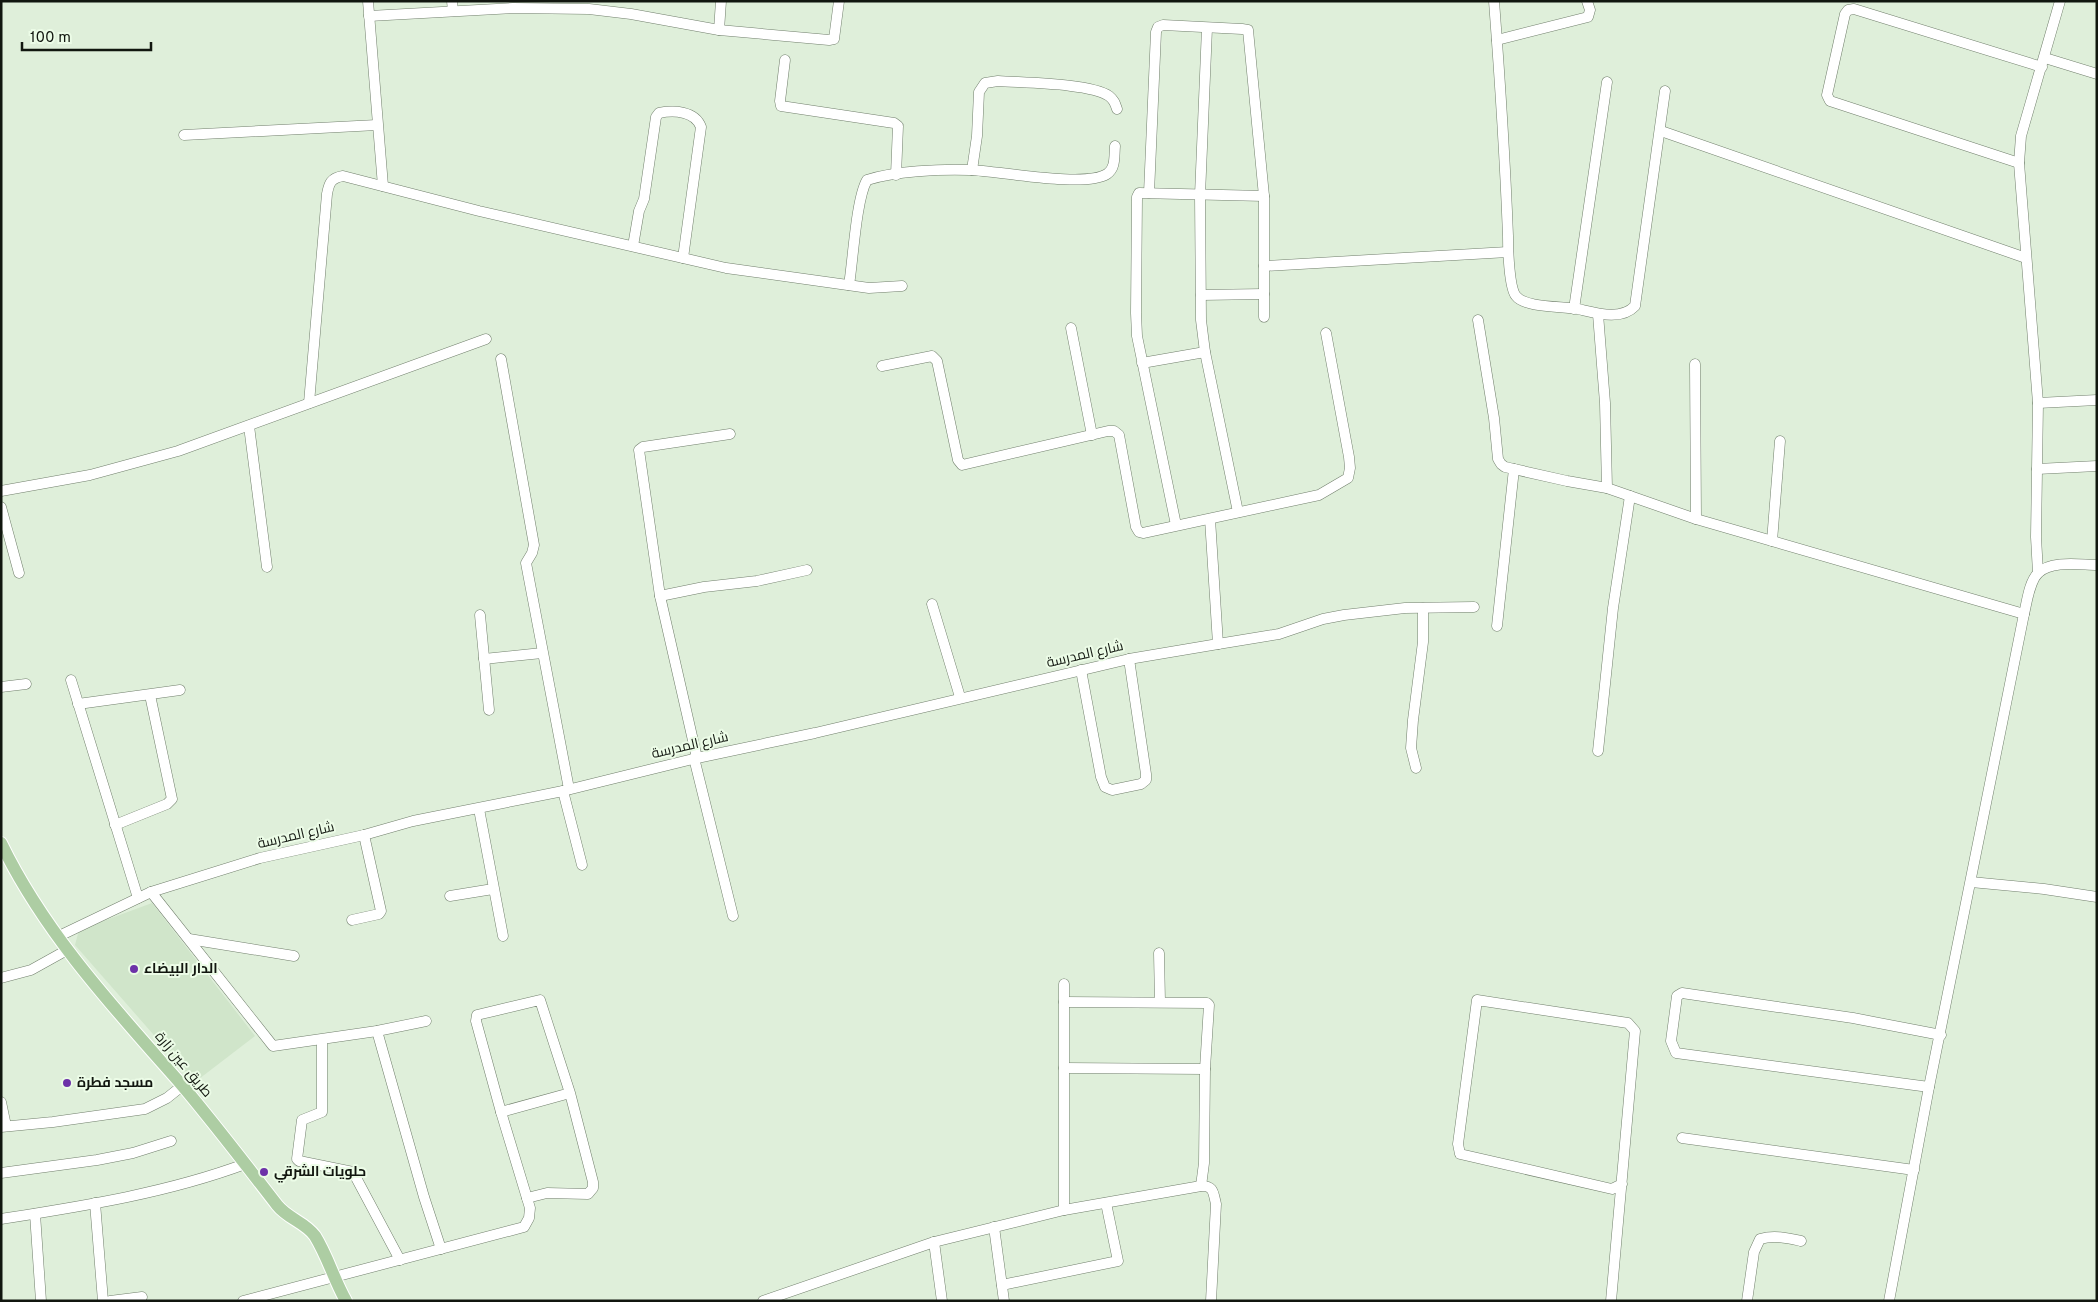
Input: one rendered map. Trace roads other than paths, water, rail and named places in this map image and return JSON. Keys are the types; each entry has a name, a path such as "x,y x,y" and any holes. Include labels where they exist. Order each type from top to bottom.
{"main road":[{"name":"طريق عين زارة","path":"1,843 12,866 67,950 182,1086 280,1209 311,1231 326,1254 346,1301"}],"street":[{"path":"368,1 383,186"},
{"path":"719,30 721,1"},
{"path":"368,16 453,6 589,9 765,36 834,39 838,1"},
{"path":"1494,1 1506,188 1508,252 1513,292 1517,298 1533,304 1574,308 1598,314 1622,314 1630,312 1635,306 1665,92"},
{"path":"1497,40 1588,17 1590,10 1587,1"},
{"path":"1889,1301 1929,1088 2024,614 2032,584 2038,573 2036,469 2038,403 2019,163 2021,136 2060,1"},
{"path":"2019,163 1830,101 1827,95 1845,14 1848,10 1854,9 2043,62 2097,74"},
{"path":"1149,193 1156,32 1158,27 1163,25 1242,28 1248,30 1250,35 1264,196 1264,317"},
{"path":"1206,28 1200,195 1200,295 1205,352 1238,512"},
{"path":"785,60 781,106 898,126 896,175"},
{"path":"972,170 977,136 979,92 985,83 998,81 1085,88 1108,95 1114,100 1116,109"},
{"path":"1574,308 1606,82"},
{"path":"633,246 639,212 644,199 656,117 659,113 683,113 699,120 701,127 682,258"},
{"path":"184,135 377,126"},
{"path":"1661,131 2026,258"},
{"path":"850,285 864,186 867,180 943,170 972,170 1002,174 1091,179 1108,174 1114,167 1115,146"},
{"path":"309,403 328,187 335,177 343,176 479,211 726,268 869,288 902,286"},
{"path":"1176,525 1142,364 1136,313 1136,203 1139,193 1264,196"},
{"path":"1264,266 1508,252"},
{"path":"1200,295 1264,294"},
{"path":"1598,314 1605,403 1607,488"},
{"path":"1478,320 1500,464 1566,481 1607,488 1696,519 2024,614"},
{"path":"1070,328 1092,435"},
{"path":"882,366 924,356 932,356 937,361 958,460 962,465 1114,431 1119,435 1139,532 1143,533 1319,495 1348,478 1350,468 1349,457 1326,333"},
{"path":"1,491 45,484 135,464 178,451 486,339"},
{"path":"1142,364 1205,352"},
{"path":"501,359 534,545 526,564 566,790 582,865"},
{"path":"1695,364 1696,519"},
{"path":"2038,403 2097,400"},
{"path":"248,426 266,567"},
{"path":"730,434 643,447 639,450 660,596 695,758 733,916"},
{"path":"1772,541 1780,440"},
{"path":"2036,469 2097,466"},
{"path":"1497,626 1514,469"},
{"path":"1598,751 1613,608 1630,496"},
{"path":"1,506 19,573"},
{"path":"1210,519 1218,644"},
{"path":"2038,573 2059,565 2097,564"},
{"path":"660,596 704,587 757,581 807,570"},
{"path":"932,604 960,697"},
{"name":"شارع المدرسة","path":"57,937 151,892 260,858 413,822 566,790 695,758 814,733 960,697 1128,659 1279,634 1323,619 1405,608 1474,607"},
{"path":"1416,768 1411,748 1423,642 1423,608"},
{"path":"480,615 488,710"},
{"path":"484,659 542,653"},
{"path":"1081,670 1101,777 1105,786 1112,790 1141,784 1146,780 1146,774 1128,659"},
{"path":"71,680 138,898"},
{"path":"1,687 26,684"},
{"path":"78,704 180,690"},
{"path":"115,825 167,804 172,799 172,790 150,695"},
{"path":"479,809 503,936"},
{"path":"352,920 379,914 381,911 364,835"},
{"path":"1970,882 2044,889 2097,897"},
{"path":"450,896 494,889"},
{"path":"151,892 273,1046 322,1040 426,1021"},
{"path":"189,939 294,956"},
{"path":"1,978 31,970 67,950"},
{"path":"1159,954 1160,1002"},
{"path":"1064,984 1064,1210"},
{"path":"1929,1088 1676,1053 1671,1041 1677,996 1682,993 1853,1018 1940,1035"},
{"path":"243,1301 524,1227 530,1213 527,1198 476,1020 477,1015 540,1000 570,1093 594,1182 588,1194 547,1193 527,1198"},
{"path":"1611,1301 1622,1184 1635,1032 1633,1027 1628,1023 1477,1000 1458,1144 1460,1154 1612,1188 1622,1184"},
{"path":"1064,1002 1207,1003 1209,1006 1205,1069 1204,1163 1201,1186"},
{"path":"377,1031 424,1197 441,1248"},
{"path":"322,1040 322,1112 302,1120 297,1159 353,1172 400,1260"},
{"path":"1064,1068 1205,1069"},
{"path":"1,1102 4,1126 54,1122 145,1108 167,1098 182,1086"},
{"path":"502,1112 570,1093"},
{"path":"1682,1138 1914,1170"},
{"path":"1,1172 97,1160 171,1141"},
{"path":"1,1219 95,1203 207,1177 244,1164"},
{"path":"763,1301 934,1242 1064,1210 1210,1186 1213,1188 1216,1204 1211,1301"},
{"path":"95,1203 103,1301"},
{"path":"1002,1285 1118,1261 1106,1203"},
{"path":"35,1214 41,1301"},
{"path":"994,1227 1004,1301"},
{"path":"1747,1301 1754,1252 1760,1240 1767,1237 1780,1237 1801,1241"},
{"path":"934,1242 942,1301"},
{"path":"110,1301 142,1297"}],"place":[{"name":"الدار البيضاء","path":"134,969"},
{"name":"مسجد فطرة","path":"67,1083"},
{"name":"حلويات الشرقي","path":"264,1172"}]}
